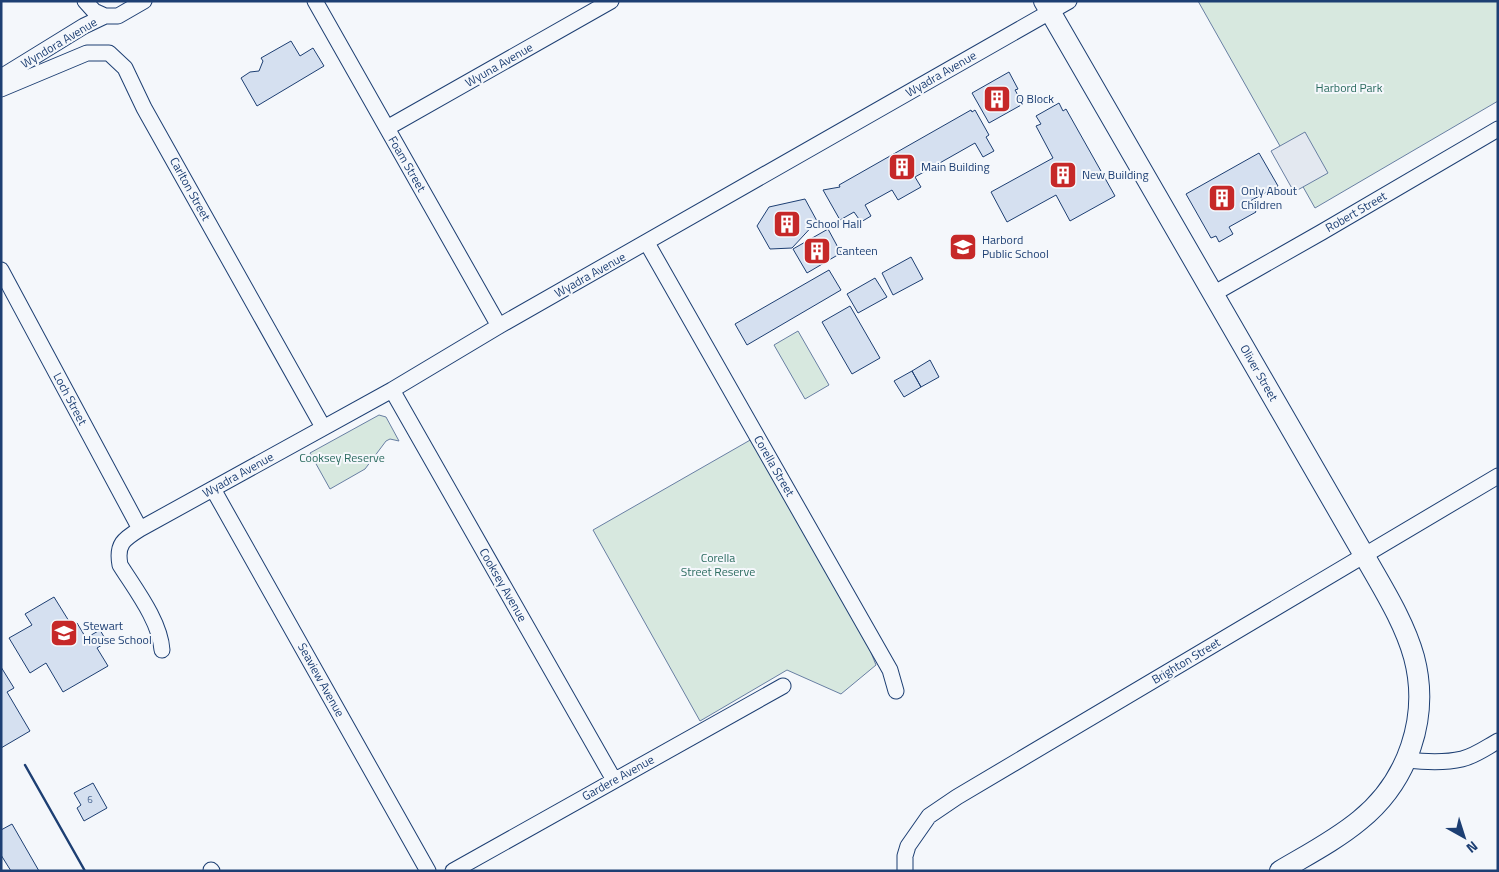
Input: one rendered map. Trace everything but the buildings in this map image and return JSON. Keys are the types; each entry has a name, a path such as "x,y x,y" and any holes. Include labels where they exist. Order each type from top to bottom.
{"main road":[{"name":"Oliver Street","path":"1047,6 1364,555 1408,641 1418,676 1420,694 1414,735 1407,760 1391,786 1360,819 1341,834 1280,871"}],"street":[{"path":"85,1 94,11 105,16"},
{"name":"Wyndora Avenue","path":"1,77 84,26 105,16 118,16 144,1"},
{"name":"Foam Street","path":"315,1 499,326"},
{"name":"Wyuna Avenue","path":"387,128 611,1"},
{"name":"Wyadra Avenue","path":"162,650 159,633 154,622 120,564 118,554 123,540 140,528 392,390 499,326 647,243 1047,6 1069,1"},
{"name":"Carlton Street","path":"1,89 87,53 109,53 125,68 144,108 323,427"},
{"name":"Robert Street","path":"1213,294 1498,129"},
{"name":"Corella Street","path":"647,243 890,670 896,691"},
{"name":"Loch Street","path":"1,270 140,528"},
{"name":"Cooksey Avenue","path":"392,390 614,780"},
{"name":"Brighton Street","path":"905,871 905,856 908,846 929,816 957,797 1498,476"},
{"name":"Seaview Avenue","path":"213,489 428,871"},
{"name":"Gardere Avenue","path":"453,871 783,686"},
{"path":"1407,760 1429,762 1462,759 1498,741"}],"green space":[{"name":"Harbord Park","path":"1198,1 1498,1 1498,101 1315,208"},
{"path":"798,331 829,385 805,399 774,345"},
{"name":"Cooksey Reserve","path":"379,415 386,417 399,441 390,439 386,441 365,469 330,489 310,453"},
{"name":"Corella Street Reserve","path":"752,439 868,645 876,665 841,694 787,670 700,721 593,530"}],"shaded area":[{"path":"1305,132 1328,173 1294,192 1271,151"}],"wall":[{"path":"25,765 85,871"}],"place":[{"name":"Q Block","path":"997,99"},
{"name":"Main Building","path":"902,167"},
{"name":"New Building","path":"1063,175"},
{"name":"Only About Children","path":"1222,198"},
{"name":"School Hall","path":"787,224"},
{"name":"Harbord Public School","path":"963,247"},
{"name":"Canteen","path":"817,251"},
{"name":"Stewart House School","path":"64,633"}]}
